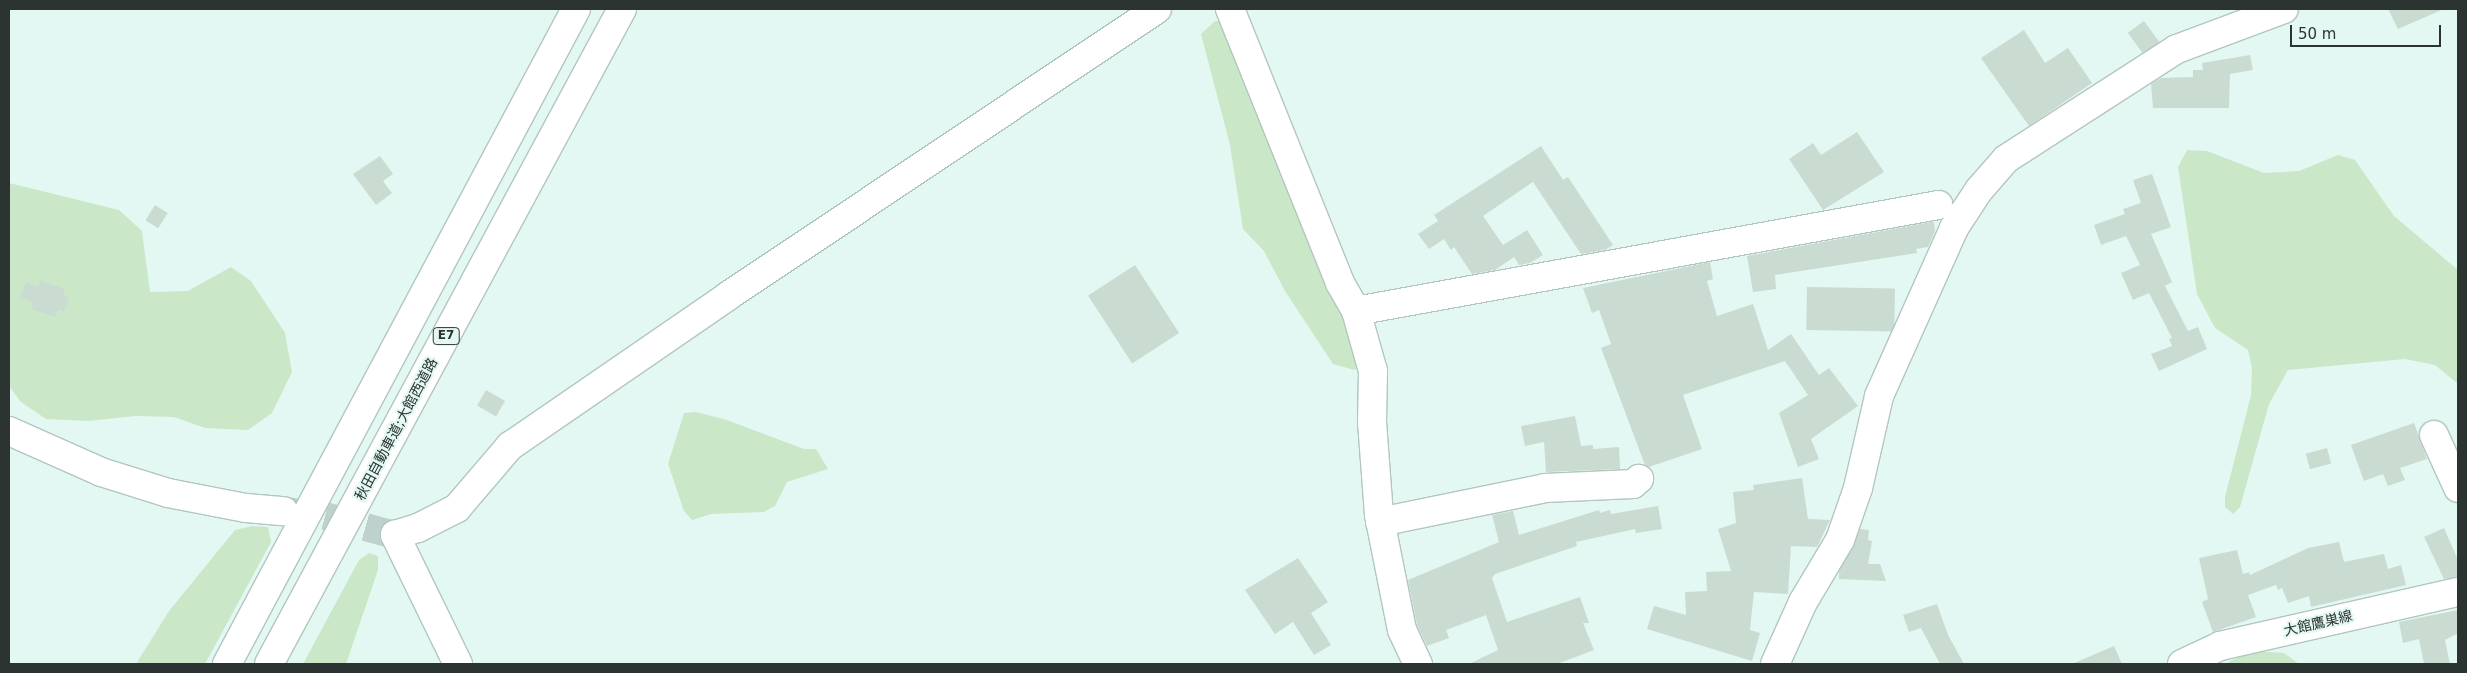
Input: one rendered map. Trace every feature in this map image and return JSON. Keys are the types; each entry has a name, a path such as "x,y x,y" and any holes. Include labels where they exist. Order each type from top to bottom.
{"main road":[{"path":"227,664 576,9"},
{"name":"秋田自動車道;大館西道路","path":"269,664 622,9"},
{"path":"458,664 395,535 418,528 457,508 510,446 728,296 1157,9"},
{"path":"1230,9 1340,284 1356,311 1373,371 1372,422 1380,522 1402,630 1418,664"},
{"path":"1775,664 1803,602 1840,540 1858,488 1879,396 1954,228 1979,190 2006,159 2178,50 2284,9"},
{"path":"1356,311 1938,205"},
{"path":"9,431 101,472 168,493 246,508 284,511"},
{"path":"2434,435 2458,488"},
{"path":"1380,522 1545,488 1633,484 1639,479"},
{"name":"大館鷹巣線","path":"2182,664 2220,646 2458,592"}],"green space":[{"path":"1215,21 1224,21 1363,364 1354,370 1333,364 1285,291 1264,251 1243,229 1230,145 1201,34"},
{"path":"2187,150 2207,151 2264,173 2299,171 2338,155 2355,160 2394,216 2458,270 2458,384 2435,365 2405,359 2288,370 2269,404 2240,507 2233,514 2225,507 2225,497 2251,395 2252,368 2248,350 2215,328 2197,294 2178,167"},
{"path":"9,183 119,210 142,231 150,292 188,291 231,267 251,281 285,333 292,372 272,413 248,430 205,428 174,417 136,416 88,421 46,419 21,402 9,386"},
{"path":"696,412 727,420 804,449 816,449 828,469 787,482 775,506 764,512 711,514 692,520 684,511 668,464 684,413"},
{"path":"252,526 268,527 271,542 205,664 136,664 169,611 235,530"},
{"path":"369,553 378,556 378,570 346,664 303,664 359,560"},
{"path":"2250,651 2284,653 2299,664 2225,664"}],"building":[{"path":"2388,9 2444,9 2398,29"},
{"path":"2144,21 2159,42 2143,54 2128,33"},
{"path":"2024,30 2045,63 2068,48 2092,83 2029,126 1981,58"},
{"path":"2250,55 2253,70 2230,74 2229,108 2153,108 2151,84 2161,78 2193,77 2193,70 2203,70 2202,63"},
{"path":"1857,132 1884,172 1823,210 1789,159 1813,143 1821,155"},
{"path":"1541,146 1563,180 1568,177 1613,245 1605,250 1581,254 1533,182 1483,216 1503,245 1527,230 1543,255 1530,263 1519,265 1514,257 1495,270 1472,274 1454,247 1451,250 1444,239 1429,249 1418,234 1438,221 1434,215"},
{"path":"380,156 393,174 383,181 392,193 376,205 353,174"},
{"path":"2152,174 2171,227 2151,234 2172,282 2165,286 2188,331 2198,327 2207,349 2159,371 2151,354 2172,346 2169,339 2172,338 2149,293 2133,300 2121,273 2140,265 2126,236 2101,245 2094,225 2125,214 2123,209 2141,203 2133,180"},
{"path":"155,205 168,213 158,228 145,220"},
{"path":"1934,222 1935,231 1928,247 1916,249 1917,253 1775,275 1776,289 1753,292 1747,256"},
{"path":"1710,262 1713,279 1707,281 1717,316 1753,304 1768,350 1791,334 1819,375 1829,368 1858,406 1811,439 1819,459 1798,467 1779,413 1808,395 1785,361 1683,395 1702,449 1649,467 1645,465 1601,348 1611,344 1599,310 1592,313 1583,288"},
{"path":"1135,265 1179,333 1132,363 1088,295"},
{"path":"40,281 65,289 63,295 69,297 64,312 58,310 55,317 31,309 33,302 20,298 26,282 38,287"},
{"path":"1807,287 1895,289 1894,332 1806,330"},
{"path":"486,390 505,401 496,417 477,406"},
{"path":"1575,416 1581,446 1593,445 1593,449 1619,447 1620,469 1546,472 1544,442 1525,446 1521,426"},
{"path":"2414,423 2427,459 2400,468 2405,480 2388,486 2383,474 2364,481 2351,445"},
{"path":"2327,448 2331,463 2310,469 2306,454"},
{"path":"1802,478 1808,519 1830,520 1817,547 1791,546 1788,594 1754,592 1750,630 1760,633 1752,661 1647,629 1654,606 1686,615 1685,592 1707,591 1706,572 1731,571 1718,529 1736,523 1733,492 1754,490 1753,485"},
{"path":"1658,506 1662,529 1636,533 1635,529 1576,542 1577,546 1495,574 1492,578 1507,622 1580,597 1589,623 1583,623 1594,650 1557,664 1469,664 1498,650 1486,615 1446,630 1449,638 1427,646 1417,625 1408,580 1499,542 1492,515 1513,511 1519,535 1599,510 1600,513 1610,510 1611,514"},
{"path":"2444,528 2458,560 2458,577 2444,579 2424,537"},
{"path":"1860,529 1869,530 1868,540 1872,541 1868,564 1880,564 1886,581 1839,579 1839,572"},
{"path":"2339,542 2344,562 2384,554 2388,569 2401,565 2406,585 2311,607 2309,596 2288,603 2282,588 2278,590 2276,585 2248,595 2256,617 2213,632 2202,602 2208,599 2199,558 2237,550 2243,574 2249,572 2250,575 2308,548"},
{"path":"1298,558 1328,602 1311,613 1331,645 1314,655 1293,622 1275,634 1245,590"},
{"path":"1937,604 1948,635 1964,664 1940,664 1921,628 1909,632 1903,615"},
{"path":"2458,610 2458,633 2445,640 2450,664 2424,664 2419,639 2403,643 2399,622"},
{"path":"2114,646 2122,664 2072,664"}],"tunnel":[{"path":"284,511 325,516 395,535"}]}
